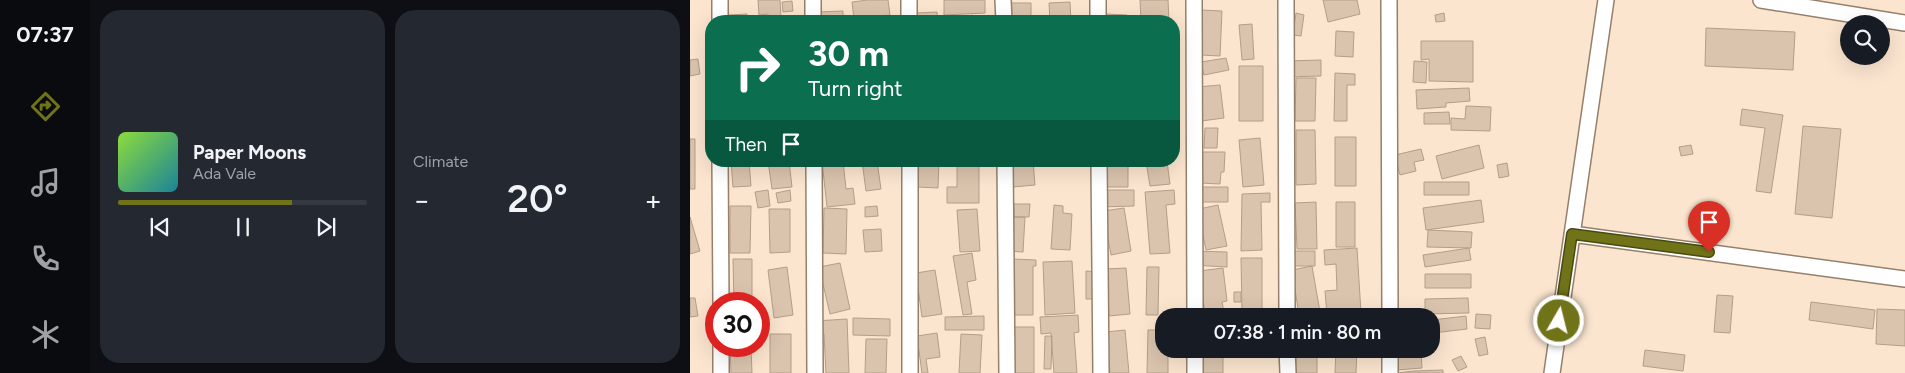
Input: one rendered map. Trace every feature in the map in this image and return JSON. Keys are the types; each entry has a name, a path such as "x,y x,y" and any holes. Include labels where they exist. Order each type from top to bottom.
{"street":[{"path":"720,0 720,15"},
{"path":"813,0 813,15"},
{"path":"909,0 909,15"},
{"path":"1003,0 1004,15"},
{"path":"1098,0 1098,15"},
{"path":"1194,0 1195,308"},
{"path":"1286,0 1287,308"},
{"path":"1388,0 1390,308"},
{"path":"1552,373 1606,0"},
{"path":"1761,0 1905,23"},
{"path":"720,167 721,292"},
{"path":"814,167 815,373"},
{"path":"910,167 910,373"},
{"path":"1005,167 1007,373"},
{"path":"1099,167 1101,373"},
{"path":"1572,234 1905,279"},
{"path":"721,357 721,373"},
{"path":"1195,358 1195,373"},
{"path":"1287,358 1288,373"},
{"path":"1390,358 1390,373"}],"building":[{"path":"758,0 780,0 781,15 759,15"},
{"path":"888,0 890,15 854,15 852,2"},
{"path":"944,0 985,0 985,13 944,15"},
{"path":"1140,0 1168,0 1169,15 1141,15"},
{"path":"1323,0 1357,0 1360,14 1328,22"},
{"path":"792,1 793,11 783,12 782,2"},
{"path":"1070,2 1071,15 1050,15 1049,3"},
{"path":"1011,3 1031,3 1031,15 1011,15"},
{"path":"1201,10 1222,11 1220,56 1200,55"},
{"path":"843,11 843,15 818,15 818,12"},
{"path":"937,12 937,15 916,15 916,13"},
{"path":"1296,13 1304,15 1301,36 1293,35"},
{"path":"1444,13 1445,21 1436,22 1435,15"},
{"path":"1252,24 1254,59 1242,60 1239,25"},
{"path":"1706,28 1795,32 1793,70 1705,66"},
{"path":"1336,31 1354,32 1353,57 1335,56"},
{"path":"1421,41 1473,41 1473,82 1429,81 1429,59 1421,60"},
{"path":"1226,58 1229,70 1204,75 1201,62"},
{"path":"698,59 700,74 690,76 690,60"},
{"path":"1321,60 1321,76 1286,77 1286,61"},
{"path":"1414,61 1427,62 1426,83 1413,82"},
{"path":"1239,66 1263,66 1263,121 1239,121"},
{"path":"1335,73 1355,74 1355,85 1347,85 1347,121 1334,121"},
{"path":"1296,78 1316,78 1315,121 1295,121"},
{"path":"1220,85 1224,118 1201,121 1197,87"},
{"path":"1469,88 1470,101 1446,103 1446,107 1417,109 1416,90"},
{"path":"1466,106 1491,107 1490,131 1451,130 1451,118 1465,119"},
{"path":"1742,109 1783,115 1771,193 1756,191 1765,128 1740,125"},
{"path":"1449,112 1450,124 1424,124 1424,113"},
{"path":"1803,126 1841,129 1832,218 1795,214"},
{"path":"1205,128 1218,128 1217,148 1204,148"},
{"path":"1296,130 1315,130 1316,184 1296,185"},
{"path":"1335,137 1356,137 1356,186 1335,186"},
{"path":"1260,138 1264,185 1243,187 1239,140"},
{"path":"690,139 695,139 695,189 690,189"},
{"path":"1479,145 1484,168 1442,179 1436,156"},
{"path":"1691,145 1693,154 1681,156 1679,147"},
{"path":"1421,149 1424,160 1414,162 1416,171 1400,175 1395,155"},
{"path":"1201,152 1225,152 1224,172 1221,172 1220,184 1200,183"},
{"path":"1507,163 1509,176 1499,178 1497,165"},
{"path":"731,167 749,167 751,186 733,187"},
{"path":"769,167 790,167 792,187 772,189"},
{"path":"823,167 844,167 846,189 853,188 855,204 827,207"},
{"path":"863,167 878,167 881,189 866,191"},
{"path":"919,167 939,167 938,188 918,187"},
{"path":"957,167 979,167 979,203 947,203 947,187 957,187"},
{"path":"1011,167 1034,167 1035,185 1013,187"},
{"path":"1106,167 1128,167 1128,187 1106,187"},
{"path":"1147,167 1168,167 1170,184 1150,186"},
{"path":"1424,182 1469,182 1469,195 1424,195"},
{"path":"1188,187 1228,187 1228,202 1188,202"},
{"path":"768,190 770,206 758,208 755,192"},
{"path":"790,190 791,201 778,203 776,193"},
{"path":"1099,190 1134,190 1134,206 1099,207"},
{"path":"1174,190 1175,204 1166,205 1170,253 1150,254 1145,192"},
{"path":"1270,193 1270,202 1261,202 1262,250 1241,251 1242,194"},
{"path":"1481,200 1484,222 1426,230 1423,208"},
{"path":"1316,202 1317,249 1297,249 1295,203"},
{"path":"1336,202 1355,202 1355,247 1336,247"},
{"path":"1014,204 1030,204 1029,217 1014,217"},
{"path":"1054,205 1063,206 1063,213 1072,214 1070,250 1051,249"},
{"path":"1218,205 1227,246 1206,250 1200,220 1194,210"},
{"path":"730,206 751,206 750,253 730,253"},
{"path":"877,206 878,216 865,217 865,207"},
{"path":"824,208 847,209 846,254 823,253"},
{"path":"1124,208 1131,251 1111,255 1103,211"},
{"path":"769,209 790,209 790,252 770,253"},
{"path":"977,209 980,251 960,252 957,210"},
{"path":"690,217 700,251 690,254"},
{"path":"1013,217 1025,217 1023,252 1008,251 1012,238"},
{"path":"881,229 882,251 865,252 863,230"},
{"path":"1428,230 1472,232 1471,248 1427,247"},
{"path":"1357,248 1361,308 1326,308 1325,291 1337,290 1336,264 1325,265 1324,250"},
{"path":"1469,248 1471,260 1425,267 1423,255"},
{"path":"1193,251 1227,252 1227,267 1192,265"},
{"path":"1292,251 1315,251 1315,266 1291,266"},
{"path":"972,253 976,280 967,282 972,314 963,315 953,256"},
{"path":"1241,258 1262,258 1262,308 1242,308"},
{"path":"733,259 752,259 752,292 734,292"},
{"path":"1013,259 1036,260 1036,266 1033,266 1033,315 1013,315"},
{"path":"1072,261 1075,313 1045,315 1043,262"},
{"path":"840,263 850,309 830,314 819,267"},
{"path":"1312,266 1319,308 1298,308 1292,270"},
{"path":"787,267 793,315 774,318 768,270"},
{"path":"1147,267 1159,267 1158,308 1155,308 1155,315 1146,315"},
{"path":"1126,268 1130,314 1109,316 1106,269"},
{"path":"1223,268 1227,301 1222,302 1223,308 1204,308 1199,271"},
{"path":"935,270 942,314 922,317 916,273"},
{"path":"1086,271 1099,272 1098,299 1086,299"},
{"path":"1425,274 1471,274 1471,288 1425,288"},
{"path":"1234,292 1241,292 1241,302 1234,302"},
{"path":"1717,295 1733,296 1730,333 1714,332"},
{"path":"690,298 695,298 698,316 690,317"},
{"path":"1468,298 1469,313 1440,314 1440,308 1425,308 1425,299"},
{"path":"1811,302 1875,310 1873,329 1809,320"},
{"path":"1877,309 1905,310 1905,346 1876,344"},
{"path":"1476,314 1491,315 1490,329 1475,328"},
{"path":"1078,315 1079,332 1074,333 1077,373 1054,373 1051,333 1041,334 1040,317"},
{"path":"984,316 984,330 945,330 945,317"},
{"path":"1466,316 1467,329 1440,332 1440,319"},
{"path":"853,318 890,319 890,336 853,335"},
{"path":"847,319 849,373 826,373 824,334 816,335 815,321"},
{"path":"1014,327 1034,327 1034,373 1014,373"},
{"path":"1125,330 1129,373 1110,373 1106,332"},
{"path":"1148,330 1155,330 1155,358 1168,358 1168,373 1147,373"},
{"path":"937,333 940,357 926,359 928,373 922,373 917,336"},
{"path":"770,334 791,334 791,373 770,373"},
{"path":"961,334 982,335 980,373 959,373"},
{"path":"1045,336 1052,336 1051,369 1044,369"},
{"path":"1485,337 1488,354 1479,356 1475,339"},
{"path":"866,339 887,339 886,373 865,373"},
{"path":"1645,350 1685,355 1683,371 1643,366"},
{"path":"1461,356 1467,367 1458,371 1452,360"},
{"path":"730,357 751,357 752,373 731,373"},
{"path":"1203,358 1223,358 1223,373 1203,373"},
{"path":"1296,358 1317,358 1317,373 1296,373"},
{"path":"1336,358 1357,358 1356,373 1335,373"},
{"path":"1396,358 1421,358 1422,368 1397,370"},
{"path":"1443,370 1443,373 1397,373 1414,371"}],"route":[{"path":"1559,321 1572,234 1709,252"}]}
